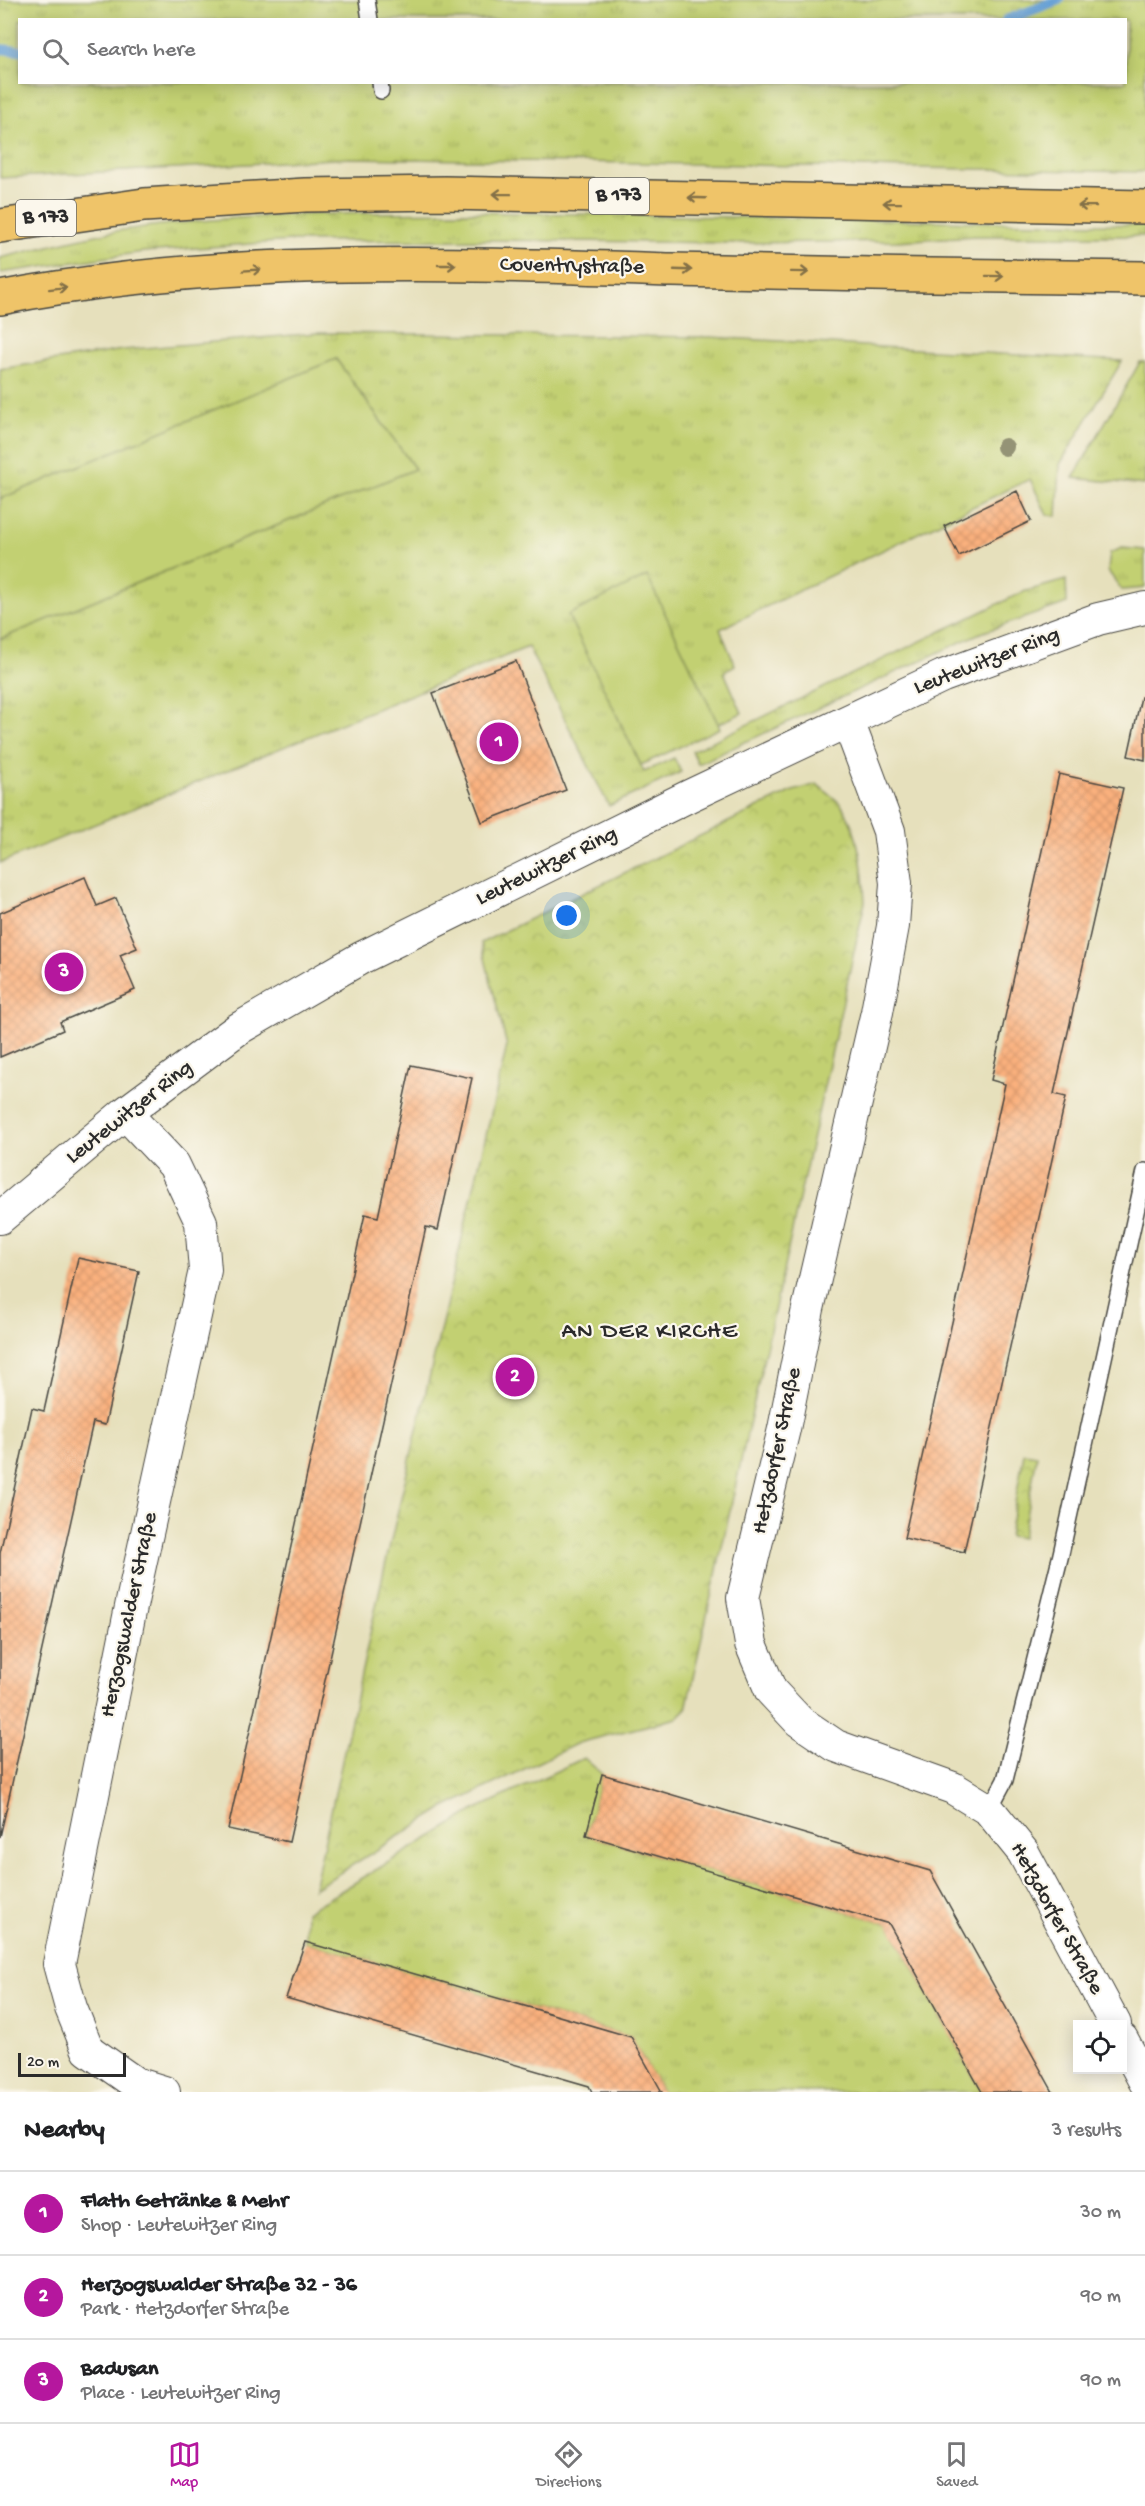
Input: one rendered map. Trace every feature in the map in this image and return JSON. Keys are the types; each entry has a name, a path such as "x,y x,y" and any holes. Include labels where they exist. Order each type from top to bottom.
{"main road":[{"name":"B 173","path":"0,226 144,205 305,195 422,193 1145,207"},
{"name":"Coventrystraße","path":"0,298 36,291 159,276 304,266 459,265 1145,278"}],"street":[{"name":"Leutewitzer Ring","path":"0,1218 125,1113 238,1029 361,958 848,721 954,672 1098,619 1145,608"},
{"name":"Hetzdorfer Straße","path":"848,721 890,831 896,883 893,926 877,1012 808,1309 784,1429 743,1598 751,1644 771,1691 799,1720 836,1746 953,1788 989,1810 1023,1852 1111,2020"},
{"name":"Herzogswalder Straße","path":"125,1113 174,1165 201,1222 205,1270 133,1597 59,1965 71,2008 88,2050 135,2083 164,2092"},
{"path":"1127,2049 1145,2082"}],"lane":[{"path":"368,0 370,18"},
{"path":"989,1810 1005,1780 1061,1554 1145,1171"}],"green space":[{"path":"0,0 1145,0 1145,172 350,158 0,178"},
{"path":"467,212 1145,225 1145,236 975,236 896,241 736,243 484,240 291,241 143,252 0,273 0,258 81,238 130,229 256,217"},
{"path":"317,333 710,337 1122,361 1060,464 1057,516 1047,515 1030,479 720,629 735,665 724,672 742,713 718,724 647,577 569,615 644,772 674,758 681,772 609,806 528,647 0,863 0,639 415,469 336,359 0,499 0,369 123,350"},
{"path":"336,359 415,469 0,639 0,499"},
{"path":"1140,362 1145,362 1145,485 1073,478"},
{"path":"1122,548 1145,550 1145,588 1122,590 1108,571 1110,553"},
{"path":"647,576 720,728 641,765 568,615"},
{"path":"1066,580 1067,603 978,634 698,764 692,751 1023,592"},
{"path":"817,784 842,806 853,828 862,865 865,902 686,1709 677,1718 578,1743 444,1808 314,1889 382,1579 507,1046 481,943 790,792"},
{"path":"1024,1453 1037,1455 1022,1538 1009,1536"},
{"path":"584,1758 602,1774 586,1835 889,1924 982,2092 662,2092 631,2037 305,1942 306,1912 477,1809"}],"building":[{"path":"1017,491 1031,521 959,556 944,526"},
{"path":"516,661 566,790 482,822 433,693"},
{"path":"1141,697 1145,698 1145,760 1128,756"},
{"path":"1059,774 1123,788 1054,1094 1066,1097 964,1552 904,1538 1005,1084 991,1080"},
{"path":"85,877 97,906 116,898 137,948 120,955 135,990 60,1022 63,1030 0,1057 0,913"},
{"path":"411,1065 472,1078 438,1230 426,1227 289,1842 228,1829 365,1214 378,1217"},
{"path":"78,1258 139,1271 105,1425 93,1422 0,1837 0,1553 32,1408 44,1411"},
{"path":"602,1774 930,1871 1053,2092 982,2092 889,1924 586,1835"},
{"path":"305,1942 631,2037 662,2092 592,2092 589,2086 286,1998"}],"waterway":[{"path":"1011,18 1059,0"},
{"path":"0,49 18,51"}],"place":[{"name":"Flath Getränke & Mehr","path":"499,742"},
{"name":"Badusan","path":"64,972"},
{"name":"Herzogswalder Straße 32 - 36","path":"515,1377"}],"district":[{"name":"AN DER KIRCHE","path":"650,1332"}]}
